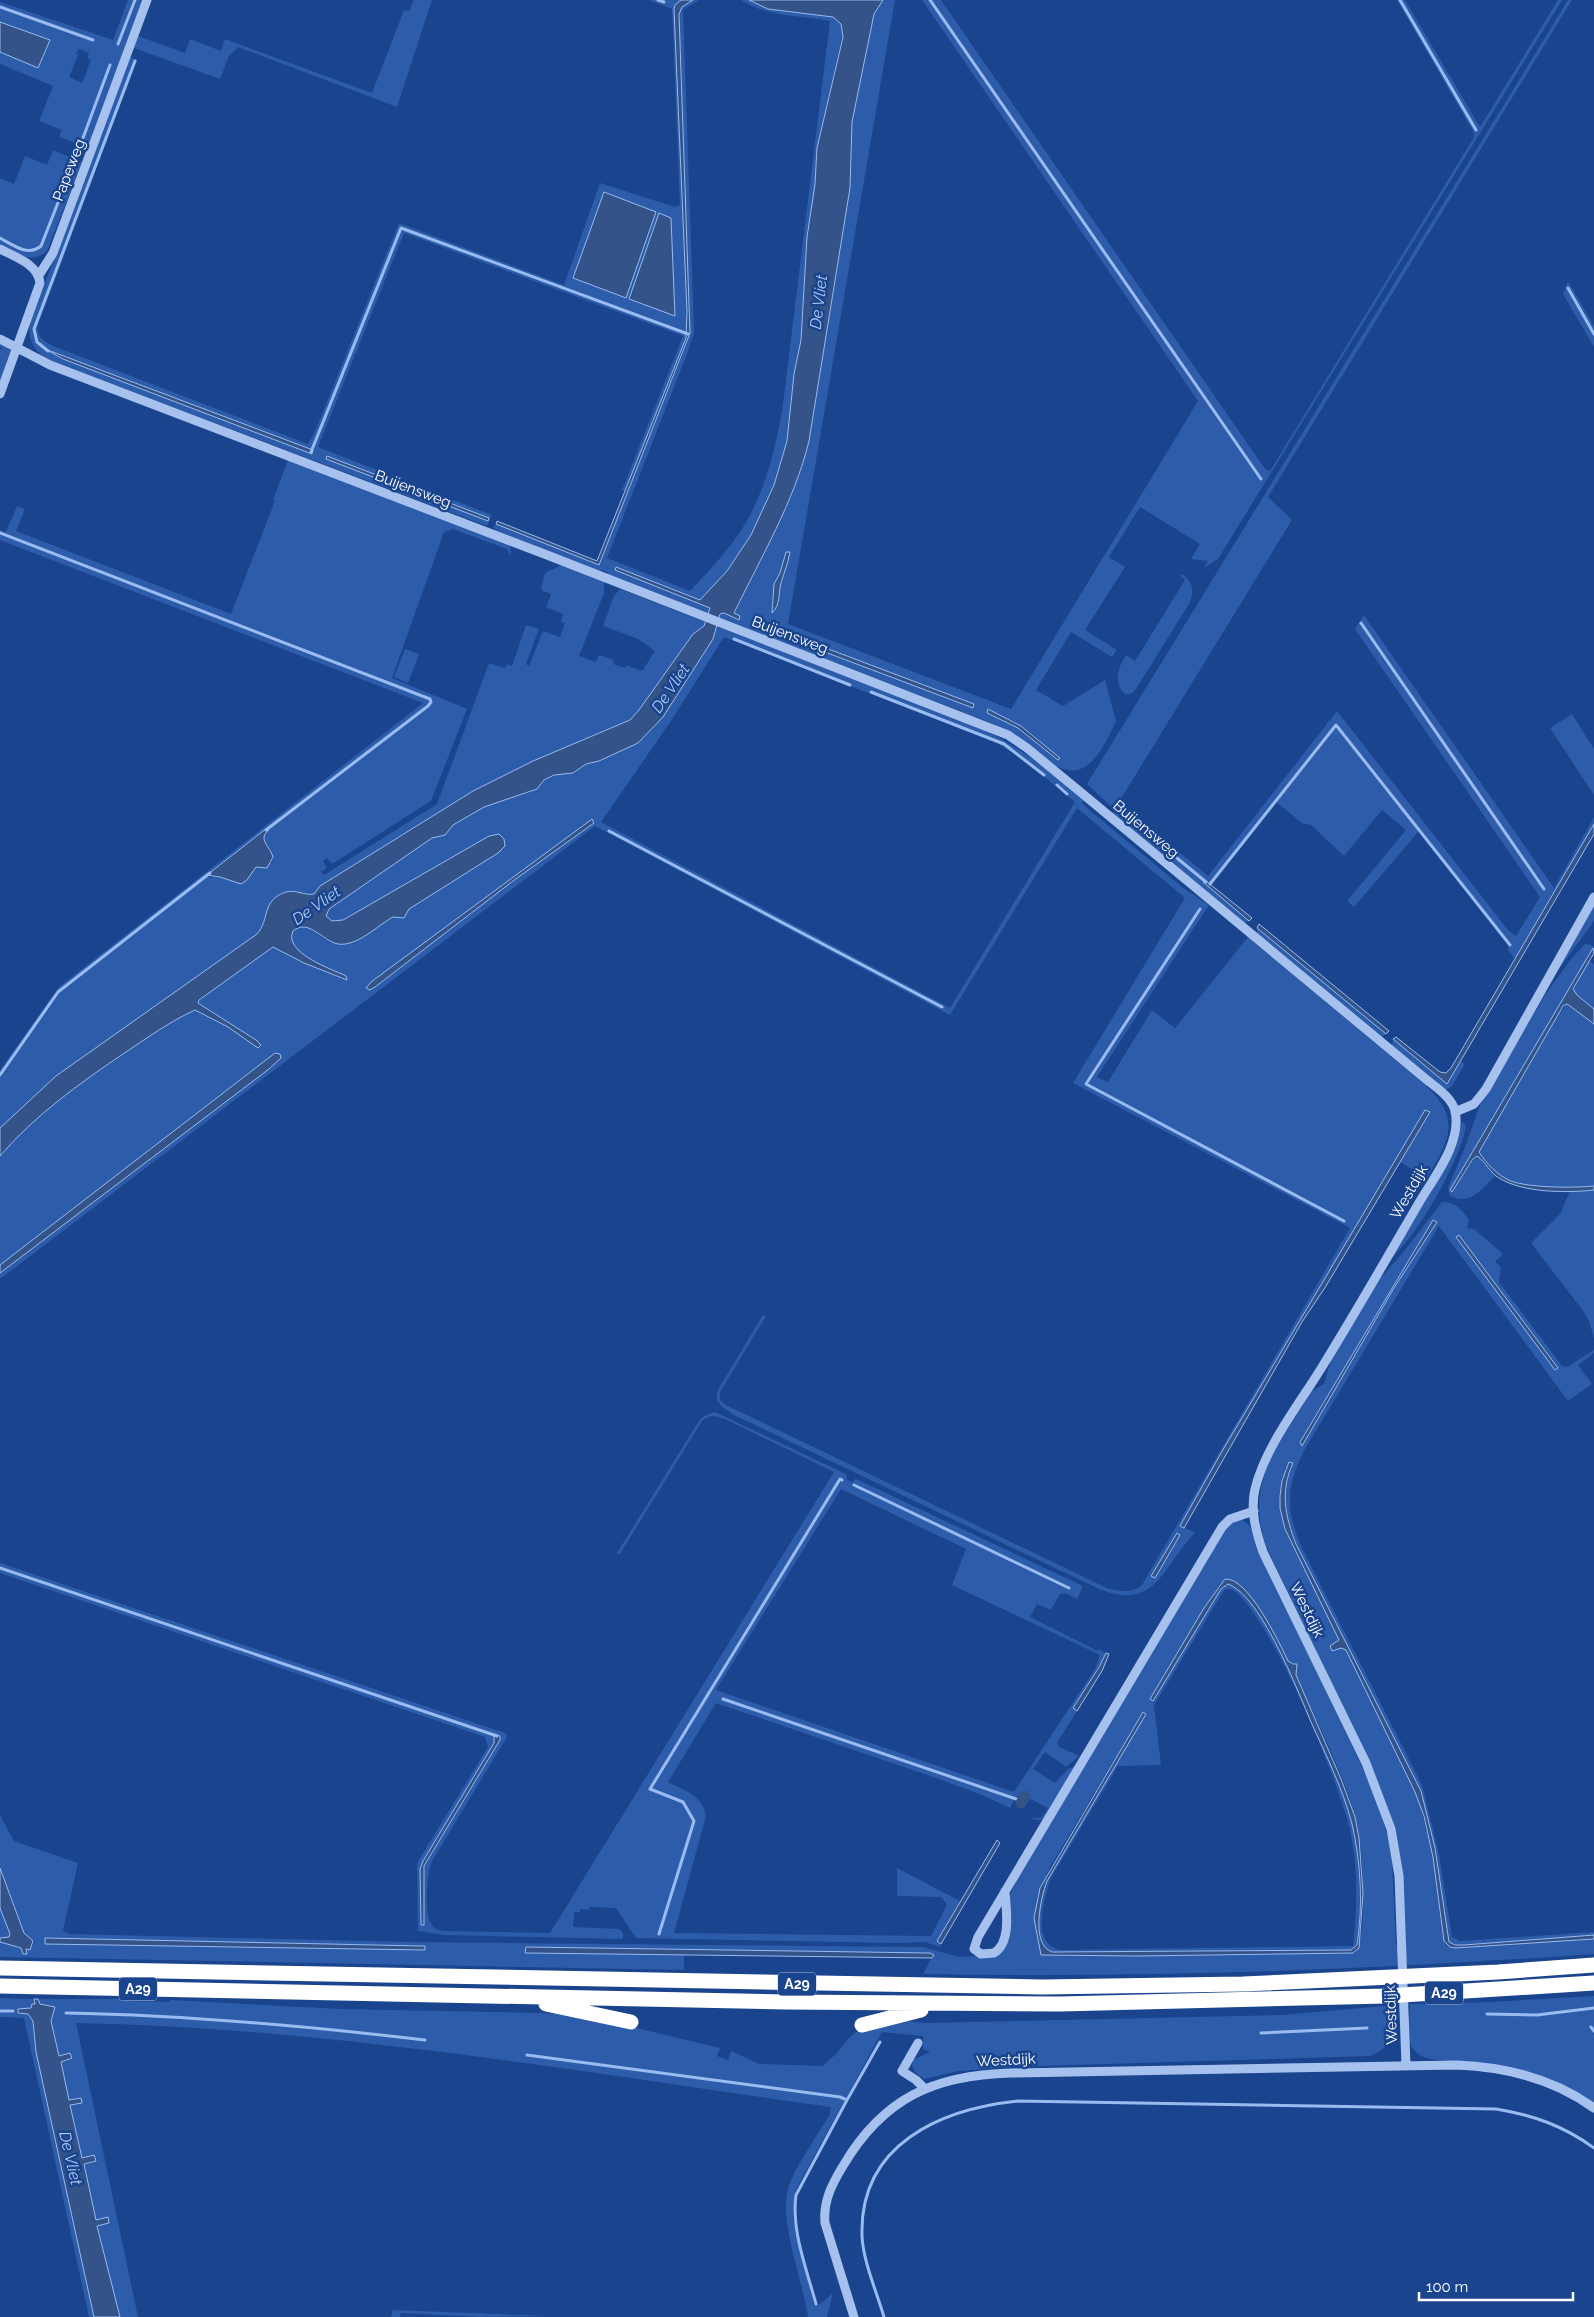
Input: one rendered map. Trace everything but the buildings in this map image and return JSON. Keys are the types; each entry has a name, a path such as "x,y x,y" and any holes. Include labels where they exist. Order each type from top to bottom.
{"highway":[{"name":"A29","path":"0,1968 1042,1987 1243,1984 1498,1972 1594,1965"},
{"name":"A29","path":"0,1986 943,2004 1132,2004 1460,1992 1594,1983"},
{"name":"A29","path":"510,1996 631,2022"},
{"name":"A29","path":"862,2025 943,2004"}],"street":[{"name":"Papeweg","path":"0,394 39,289 38,275 53,253 147,0"},
{"path":"0,249 28,264 38,275"},
{"name":"Buijensweg","path":"0,339 59,368 977,722 1014,739 1428,1080 1444,1095 1455,1112"},
{"path":"1455,1112 1474,1104 1486,1089 1594,897"},
{"name":"Westdijk","path":"854,2317 826,2229 824,2216 826,2201 845,2163 874,2123 887,2112 925,2089 964,2076 996,2073 1406,2065 1397,1860 1383,1804 1366,1763 1264,1552 1257,1532 1254,1511 1255,1488 1265,1462 1446,1157 1454,1134 1455,1112"},
{"path":"1005,1891 1006,1924 1003,1944 994,1953 981,1954 974,1949 976,1942 1005,1891 1222,1527 1230,1519 1254,1511"},
{"path":"918,2043 902,2072 916,2080 925,2089"},
{"path":"1406,2065 1468,2066 1516,2073 1563,2089 1594,2108"}],"shaded area":[{"path":"128,0 143,0 87,147 59,137 62,130 39,121 53,86 0,64 0,52 38,68 49,40 0,22 0,2 113,40","holes":["79,49 89,53 87,58 91,60 82,83 69,77"]},
{"path":"414,0 432,0 397,107 238,47 229,56 220,79 134,48 138,36 185,53 190,39 221,51 225,39 372,93 404,10 409,11"},
{"path":"649,0 681,0 674,6 674,9 688,329 683,346 625,491 622,490 683,336 404,233 318,447 492,515 487,526 49,360 39,353 32,343 29,332 31,320 130,57 137,60 38,325 39,335 53,346 308,444 316,429 399,223 564,285 600,183 675,207 680,205 672,9"},
{"path":"693,0 699,0 683,10 694,332 607,558 690,591 738,535 762,489 773,455 783,404 830,21 774,13 762,10 741,0 749,0 768,9 833,17 841,24 843,32 817,148 815,184 807,237 801,340 794,374 787,441 774,485 751,535 727,571 700,600 616,567 615,570 710,608 708,614 608,575 607,572 602,570 599,571 497,531 493,527 496,524 599,564 687,343 690,327 679,14 682,7"},
{"path":"883,0 895,0 788,624 1011,709 1198,401 922,0 941,0 1265,469 1270,471 1474,137 1473,131 1397,0 1405,0 1480,127 1558,0 1562,0 1218,559 1204,568 1208,561 1191,559 1200,544 1140,507 1109,557 1125,567 1085,630 1117,650 1112,657 1071,632 1036,690 1063,706 1105,680 1116,721 1101,750 1087,766 1073,771 1059,767 1010,733 989,722 719,618 722,613 739,620 740,616 734,613 786,507 803,464 809,441 850,188 852,122 874,14","holes":["758,622 974,704 972,708 756,626","987,713 998,715 1017,723 1035,736 1058,760 1018,728"]},
{"path":"1568,0 1572,0 1268,497 1292,520 1119,802 1208,876 1337,711 1508,930 1516,936 1540,897 1355,629 1364,615 1554,888 1594,817 1594,824 1515,959 1507,949 1511,944 1336,723 1212,880 1209,882 1205,880 1203,882 1249,921 1244,923 1113,814 1114,809 1087,784"},
{"path":"53,150 82,162 47,251 36,257 24,256 0,244 0,178 14,184 25,156 47,165"},
{"path":"1568,281 1594,326 1594,347 1563,294"},
{"path":"0,342 11,350 0,380 0,349 3,349 0,347"},
{"path":"288,460 510,545 511,551 510,556 507,549 453,529 444,532 392,678 467,709 431,801 332,864 327,858 323,861 327,868 321,872 324,875 437,804 489,663 505,668 507,664 512,666 526,625 539,629 526,664 529,666 543,631 560,637 565,623 561,622 563,614 546,607 551,594 543,591 541,587 545,573 562,565 604,582 604,593 579,656 596,662 599,655 614,660 613,664 625,668 626,665 642,671 655,651 638,639 603,626 614,596 620,589 705,622 704,626 693,634 630,720 533,761 473,791 320,886 314,894 293,891 282,893 271,902 261,929 257,934 56,1076 0,1128 0,1070 59,987 423,703 0,540 0,530 6,532 17,506 25,509 16,531 231,614 275,501 273,500","holes":["267,828 268,830 265,833 264,840 273,857 272,862 263,867 256,867 247,880 241,884 220,877 208,877 206,875"]},
{"path":"1182,574 1189,580 1192,587 1189,604 1136,689 1131,694 1125,694 1121,690 1118,680 1121,665 1126,655 1135,661 1185,580 1180,576"},
{"path":"716,626 970,724 1002,739 1056,777 1083,800 1082,803 1087,808 1182,887 1209,905 1097,1077 1108,1082 1152,1010 1175,1028 1248,937 1422,1082 1443,1106 1447,1117 1447,1139 1427,1178 1400,1162 1429,1113 1302,1317 1240,1421 1181,1526 1195,1533 1156,1582 1146,1590 1134,1595 1118,1595 1099,1589 734,1415 722,1407 716,1398 718,1390 763,1315 766,1316 720,1392 720,1400 724,1404 1107,1588 1129,1591 1142,1585 1350,1228 1073,1083 1185,898 1077,808 950,1015 595,826 0,1279 0,1273 280,1059 281,1055 275,1053 0,1265 0,1156 28,1127 74,1088 167,1025 195,1010 228,1027 258,1048 261,1045 256,1040 198,1002 209,992 273,947 304,963 346,980 346,976 302,953 295,946 292,939 293,931 304,927 309,928 334,943 350,942 358,939 393,917 402,918 409,909 498,853 501,850 504,839 496,834 489,836 343,920 332,921 326,916 329,909 432,838 445,835 453,825 484,807 533,791 544,781 555,775 573,773 586,764 599,761 638,743 663,717 713,639","holes":["724,637 997,743 1021,758 1075,802 950,1008 601,822 671,721","591,819 594,823 513,881 371,990 367,986"]},
{"path":"405,649 419,654 408,683 394,677"},
{"path":"1572,714 1594,749 1594,795 1550,728"},
{"path":"1336,726 1419,831 1354,907 1347,901 1406,830 1382,810 1344,856 1311,825 1302,823 1276,802"},
{"path":"1594,903 1594,921 1554,976"},
{"path":"1257,928 1386,1034 1382,1037 1257,934"},
{"path":"1586,943 1594,947 1450,1190 1452,1192 1476,1157 1480,1158 1495,1176 1475,1195 1464,1199 1450,1196 1448,1188 1480,1105 1545,995 1571,959"},
{"path":"1589,961 1594,964 1594,1009 1573,991"},
{"path":"1567,1004 1594,1024 1594,1186 1560,1187 1521,1183 1499,1174 1480,1154 1480,1150 1559,1013"},
{"path":"1393,1039 1447,1084 1461,1061 1465,1064 1452,1086 1446,1090 1392,1045"},
{"path":"1462,1122 1466,1126 1456,1158 1447,1177 1425,1216 1391,1258"},
{"path":"1594,1190 1594,1338 1584,1312 1531,1243 1560,1214 1570,1191"},
{"path":"1442,1202 1451,1203 1458,1207 1469,1220 1467,1228 1474,1229 1503,1254 1495,1262 1501,1267 1499,1282 1562,1366 1567,1367 1594,1350 1594,1353 1578,1365 1592,1384 1568,1401 1439,1226 1305,1449 1291,1486 1290,1509 1296,1534 1302,1548 1422,1785 1439,1854 1452,1937 1460,1941 1594,1932 1594,1935 1464,1945 1455,1945 1449,1942 1435,1848 1421,1791 1296,1544 1287,1514 1285,1494 1293,1464 1289,1462 1282,1481 1280,1508 1285,1529 1339,1640 1330,1646 1332,1651 1341,1648 1346,1650 1408,1775 1420,1804 1433,1857 1443,1938 1446,1944 1455,1948 1594,1939 1594,1954 1259,1972 1091,1975 923,1974 933,1955 930,1953 526,1947 529,1953 684,1954 684,1970 0,1957 0,1942 21,1948 23,1954 26,1949 30,1950 34,1942 24,1933 0,1868 0,1815 14,1841 78,1863 63,1931 69,1934 409,1942 923,1947 959,1957 992,1955 1001,1951 1009,1898 1017,1879 1228,1524 1241,1519 1250,1526 1258,1549 1374,1792 1388,1837 1392,1860 1396,1945 1406,1945 1391,1818 1371,1766 1266,1546 1260,1523 1259,1501 1262,1482 1278,1446 1312,1391 1324,1384 1332,1357 1377,1282 1405,1250","holes":["1433,1220 1436,1222 1394,1288 1302,1445 1300,1441","1458,1235 1558,1367 1556,1370 1456,1237","1232,1580 1258,1606 1288,1661 1297,1667 1296,1675 1336,1763 1350,1799 1359,1838 1363,1880 1362,1928 1360,1941 1355,1953 1137,1956 1041,1955 1039,1933 1044,1946 1050,1952 1351,1950 1357,1945 1360,1900 1359,1869 1352,1824 1344,1798 1275,1641 1257,1611 1237,1590 1228,1584 1221,1589 1153,1700 1150,1699 1220,1584","1225,1589 1231,1589 1247,1603 1265,1630 1284,1665 1321,1746 1347,1817 1355,1866 1356,1893 1353,1946 1061,1950 1051,1946 1045,1939 1042,1930 1043,1908 1051,1878 1118,1766 1161,1765 1154,1705","1143,1712 1145,1713 1047,1881 1040,1908 1039,1922 1037,1898 1050,1867","45,1939 425,1946 425,1950 45,1943"]},
{"path":"715,1412 846,1474 847,1480 852,1482 856,1479 1083,1586 1077,1599 1065,1593 1060,1594 1051,1610 1037,1604 1030,1617 1098,1651 1099,1649 1106,1653 1073,1708 1077,1711 1057,1743 1059,1747 1079,1756 1066,1767 1045,1752 1033,1769 1055,1783 1068,1769 1074,1767 1043,1819 1029,1818 1041,1818 1048,1808 1023,1795 1016,1797 1010,1808 939,1779 716,1703 668,1782 697,1798 706,1816 674,1933 931,1936 947,1905 941,1897 897,1896 897,1868 960,1901 937,1941 941,1944 940,1947 925,1942 636,1938 616,1908 589,1907 589,1910 580,1909 580,1912 574,1912 573,1927 619,1929 623,1933 623,1939 446,1935 418,1931 417,1863 488,1747 485,1737 0,1573 0,1563 505,1733 507,1737 432,1861 427,1884 429,1920 436,1929 442,1931 550,1933 834,1472 725,1419 710,1416 702,1421 620,1554 617,1553 702,1417","holes":["841,1489 966,1549 952,1585 1100,1655 1095,1669 1014,1792 716,1690","498,1735 500,1740 424,1867 424,1925 421,1925 420,1869 423,1861"]},
{"path":"0,1908 9,1930 9,1937 0,1938"},
{"path":"1594,1996 1594,2103 1560,2085 1525,2072 1469,2062 1423,2057 1415,2051 1410,2043 1410,2004 1492,2002"},
{"path":"0,1998 34,1999 35,2004 28,2009 18,2009 18,2013 28,2014 33,2021 35,2044 94,2317 89,2317 24,2018 0,2017"},
{"path":"38,1999 128,1999 128,2001 170,2002 170,2000 340,2009 544,2013 586,2016 720,2048 717,2056 728,2060 731,2051 759,2064 822,2066 861,2028 900,2020 923,2023 1282,2015 1393,2006 1394,2023 1392,2037 1389,2042 1379,2052 1370,2056 1009,2067 959,2071 924,2079 916,2073 912,2066 913,2060 930,2052 923,2049 923,2036 882,2032 795,2191 793,2218 814,2305 820,2304 833,2293 827,2317 808,2317 789,2235 786,2203 788,2189 795,2172 829,2116 831,2107 549,2066 360,2043 266,2033 76,2023 138,2317 120,2317 97,2226 108,2218 96,2220 84,2164 95,2161 94,2156 82,2158 70,2105 81,2103 69,2100 61,2062 72,2058 70,2053 59,2056 51,2023 55,2007 39,2005"},
{"path":"393,2310 550,2316 481,2317 401,2313 400,2317 391,2317"}],"water":[{"path":"681,0 693,0 682,7 679,14 690,333 599,565 496,524 497,521 597,561 686,338 687,312 674,9 675,5"},
{"name":"De Vliet","path":"749,0 883,0 874,14 852,122 850,188 809,441 803,464 786,507 734,613 740,616 739,620 724,613 720,614 713,639 663,717 638,743 599,761 586,764 573,773 554,775 544,780 537,789 484,807 453,825 445,835 432,838 329,909 326,916 332,921 343,920 489,836 499,834 504,839 505,846 498,853 409,909 404,918 393,917 360,939 345,944 338,944 305,927 293,931 292,939 295,946 302,953 310,959 346,976 347,980 304,963 273,947 199,1000 198,1003 256,1040 261,1045 258,1048 228,1027 195,1010 158,1030 74,1088 28,1127 0,1156 0,1128 56,1076 257,934 264,923 269,905 278,896 289,891 314,894 320,886 473,791 533,761 630,720 693,634 704,626 710,608 615,570 616,567 700,600 727,571 751,535 774,485 787,441 794,374 801,340 807,237 815,184 817,148 843,37 841,24 833,17 768,9"},
{"path":"0,22 50,40 38,68 0,52"},
{"path":"604,192 656,212 626,298 573,278"},
{"path":"659,213 671,218 675,316 629,299"},
{"path":"45,349 313,450 312,454 63,359"},
{"path":"327,456 489,518 488,521 326,459"},
{"path":"786,552 790,552 781,583 778,602 772,613 774,584 780,573"},
{"path":"757,622 974,704 973,708 756,626"},
{"path":"988,709 1021,726 1060,758 1058,760 1018,728 987,713"},
{"path":"592,819 594,823 513,881 375,987 370,990 366,988 371,982"},
{"path":"1594,824 1594,834 1447,1084 1393,1039 1396,1037 1440,1072 1446,1073 1451,1068"},
{"path":"267,828 269,830 264,836 264,840 273,857 267,868 256,867 247,880 241,884 207,875"},
{"path":"1205,880 1252,918 1249,921 1203,882"},
{"path":"1259,924 1389,1031 1386,1034 1257,928"},
{"path":"1593,948 1594,953 1573,989 1577,995 1594,1009 1594,1024 1567,1004 1563,1006 1479,1152 1493,1169 1511,1181 1540,1186 1594,1186 1594,1190 1571,1192 1545,1191 1520,1187 1496,1176 1477,1156 1473,1159 1452,1192 1450,1190"},
{"path":"275,1053 280,1054 281,1058 269,1069 0,1273 0,1265"},
{"path":"1425,1110 1430,1112 1326,1286 1302,1322 1184,1528 1180,1526 1221,1453"},
{"path":"1433,1220 1437,1222 1394,1288 1302,1446 1300,1442"},
{"path":"1459,1235 1558,1368 1555,1370 1456,1237"},
{"path":"1289,1462 1293,1463 1286,1484 1285,1504 1296,1544 1421,1791 1435,1848 1449,1942 1455,1945 1464,1945 1594,1935 1594,1939 1455,1948 1450,1947 1444,1941 1433,1857 1424,1816 1415,1792 1346,1650 1341,1648 1332,1651 1330,1646 1339,1640 1285,1529 1280,1508 1280,1496 1282,1481"},
{"path":"1177,1533 1180,1535 1155,1578 1151,1576"},
{"path":"1225,1579 1234,1581 1253,1599 1270,1626 1288,1661 1297,1664 1296,1675 1341,1779 1355,1817 1359,1838 1363,1893 1359,1948 1353,1953 1137,1956 1041,1955 1034,1918 1040,1888 1143,1712 1146,1714 1047,1881 1039,1920 1041,1940 1045,1947 1052,1952 1351,1950 1357,1945 1360,1915 1359,1869 1352,1824 1344,1798 1275,1641 1260,1616 1246,1597 1237,1589 1228,1584 1221,1589 1153,1701 1150,1699 1204,1608"},
{"path":"1106,1653 1109,1654 1102,1671 1077,1711 1073,1708"},
{"path":"494,1734 500,1736 500,1740 424,1866 424,1925 421,1925 420,1869 423,1861 494,1743"},
{"path":"997,1840 1000,1843 941,1944 937,1941"},
{"path":"0,1868 24,1933 33,1941 30,1950 26,1949 27,1954 23,1954 21,1948 0,1942 0,1938 9,1937 10,1934 0,1908"},
{"path":"45,1938 425,1946 425,1950 45,1944"},
{"path":"526,1947 930,1953 934,1955 932,1958 525,1953"},
{"name":"De Vliet","path":"34,1999 38,1999 40,2004 55,2007 51,2021 59,2056 70,2053 72,2058 61,2062 69,2100 81,2098 82,2103 70,2105 82,2158 94,2155 96,2161 84,2164 96,2220 108,2217 109,2223 97,2226 120,2317 94,2317 36,2052 33,2021 28,2014 18,2013 18,2009 31,2008 32,2004 35,2004"}],"waterway":[{"path":"118,44 135,0"},
{"path":"658,0 664,2"},
{"path":"930,0 1261,479"},
{"path":"1400,0 1476,130"},
{"path":"0,7 93,40"},
{"path":"48,351 37,342 34,329 135,61"},
{"path":"83,138 110,65"},
{"path":"0,238 20,249 31,250 41,246 74,162"},
{"path":"311,452 401,228 688,334"},
{"path":"1568,288 1594,334"},
{"path":"0,533 430,699 431,702 428,706 266,830"},
{"path":"1361,623 1544,889"},
{"path":"734,639 850,685"},
{"path":"871,692 1004,744 1044,775"},
{"path":"1210,884 1336,725 1510,945"},
{"path":"1057,785 1067,794"},
{"path":"1120,811 1206,882"},
{"path":"609,831 942,1007"},
{"path":"0,1075 58,992 210,873"},
{"path":"1200,909 1086,1084 1344,1221"},
{"path":"659,1934 694,1821 683,1802 650,1789 840,1479 842,1480"},
{"path":"854,1485 1069,1588"},
{"path":"0,1568 497,1736"},
{"path":"723,1699 1022,1801"},
{"path":"1021,1803 1025,1796"},
{"path":"1487,2014 1537,2015 1594,2008"},
{"path":"0,2011 13,2011"},
{"path":"66,2013 246,2022 425,2040"},
{"path":"1591,2027 1594,2031"},
{"path":"1261,2033 1367,2028"},
{"path":"847,2100 880,2042"},
{"path":"527,2055 840,2097 847,2100 796,2195 795,2209 798,2236 816,2304"},
{"path":"884,2317 868,2266 862,2236 865,2204 874,2177 890,2155 910,2137 934,2123 989,2105 1018,2101 1496,2109 1548,2122 1571,2133 1594,2148"}]}
